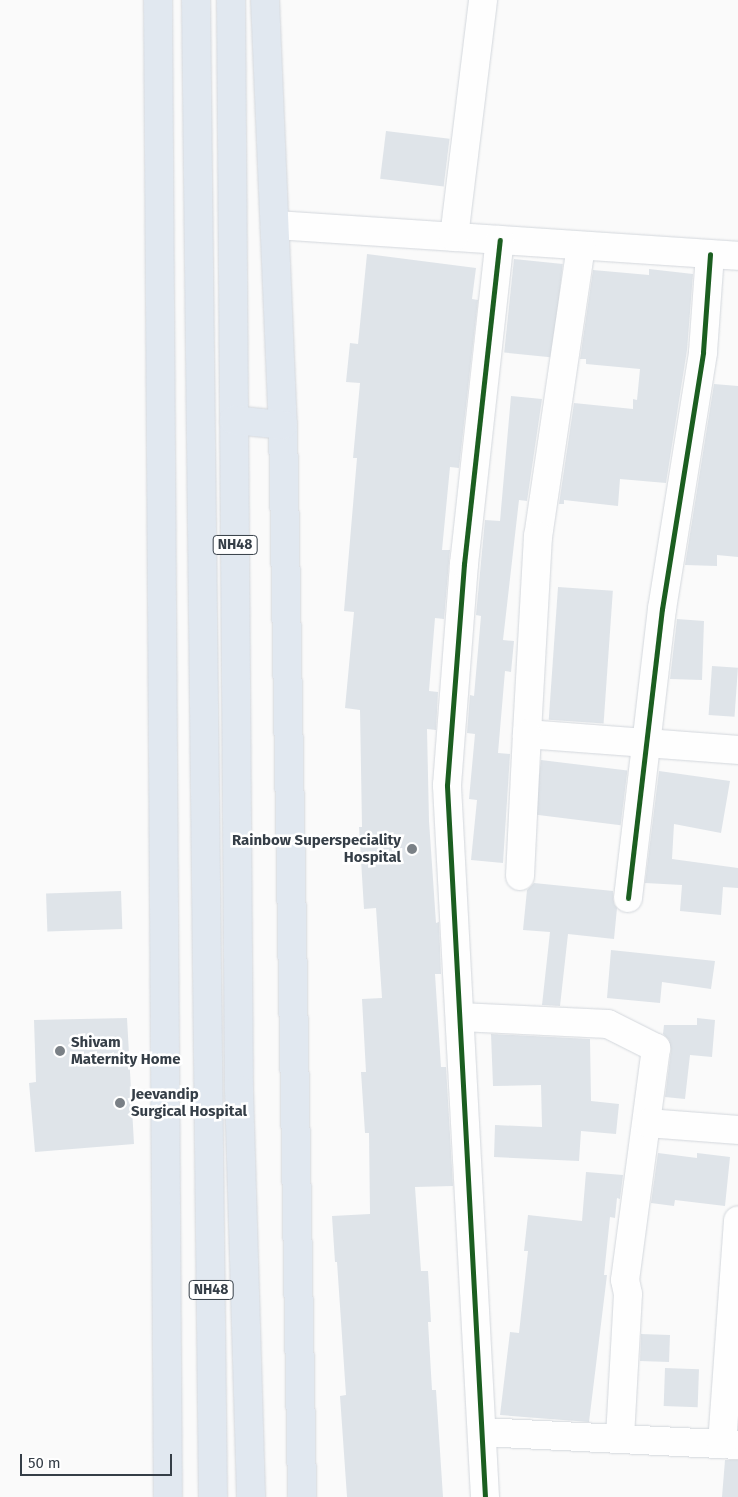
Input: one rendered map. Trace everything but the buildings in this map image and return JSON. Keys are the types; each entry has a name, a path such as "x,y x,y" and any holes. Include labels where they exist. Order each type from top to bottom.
{"highway":[{"path":"158,0 168,1497"},
{"name":"NH48","path":"196,0 213,1497"},
{"name":"NH48","path":"231,0 239,1090 251,1497"},
{"path":"265,0 284,425 302,1497"},
{"path":"234,420 284,425"}],"street":[{"path":"454,237 482,0"},
{"path":"275,225 738,256"},
{"path":"485,1497 448,786 464,564 500,240"},
{"path":"520,876 538,536 581,246"},
{"path":"628,898 662,609 703,352 710,254"},
{"path":"528,734 738,750"},
{"path":"460,1017 608,1024 656,1048 648,1123 625,1280 628,1294 620,1439"},
{"path":"648,1123 738,1130"},
{"path":"482,1432 730,1444 738,1221"}],"cycle path":[{"path":"485,1497 447,785 464,564 500,240"},
{"path":"628,898 662,609 703,352 710,254"}],"place":[{"name":"Rainbow Superspeciality Hospital","path":"412,849"},
{"name":"Shivam Maternity Home","path":"60,1051"},
{"name":"Jeevandip Surgical Hospital","path":"120,1103"}]}
